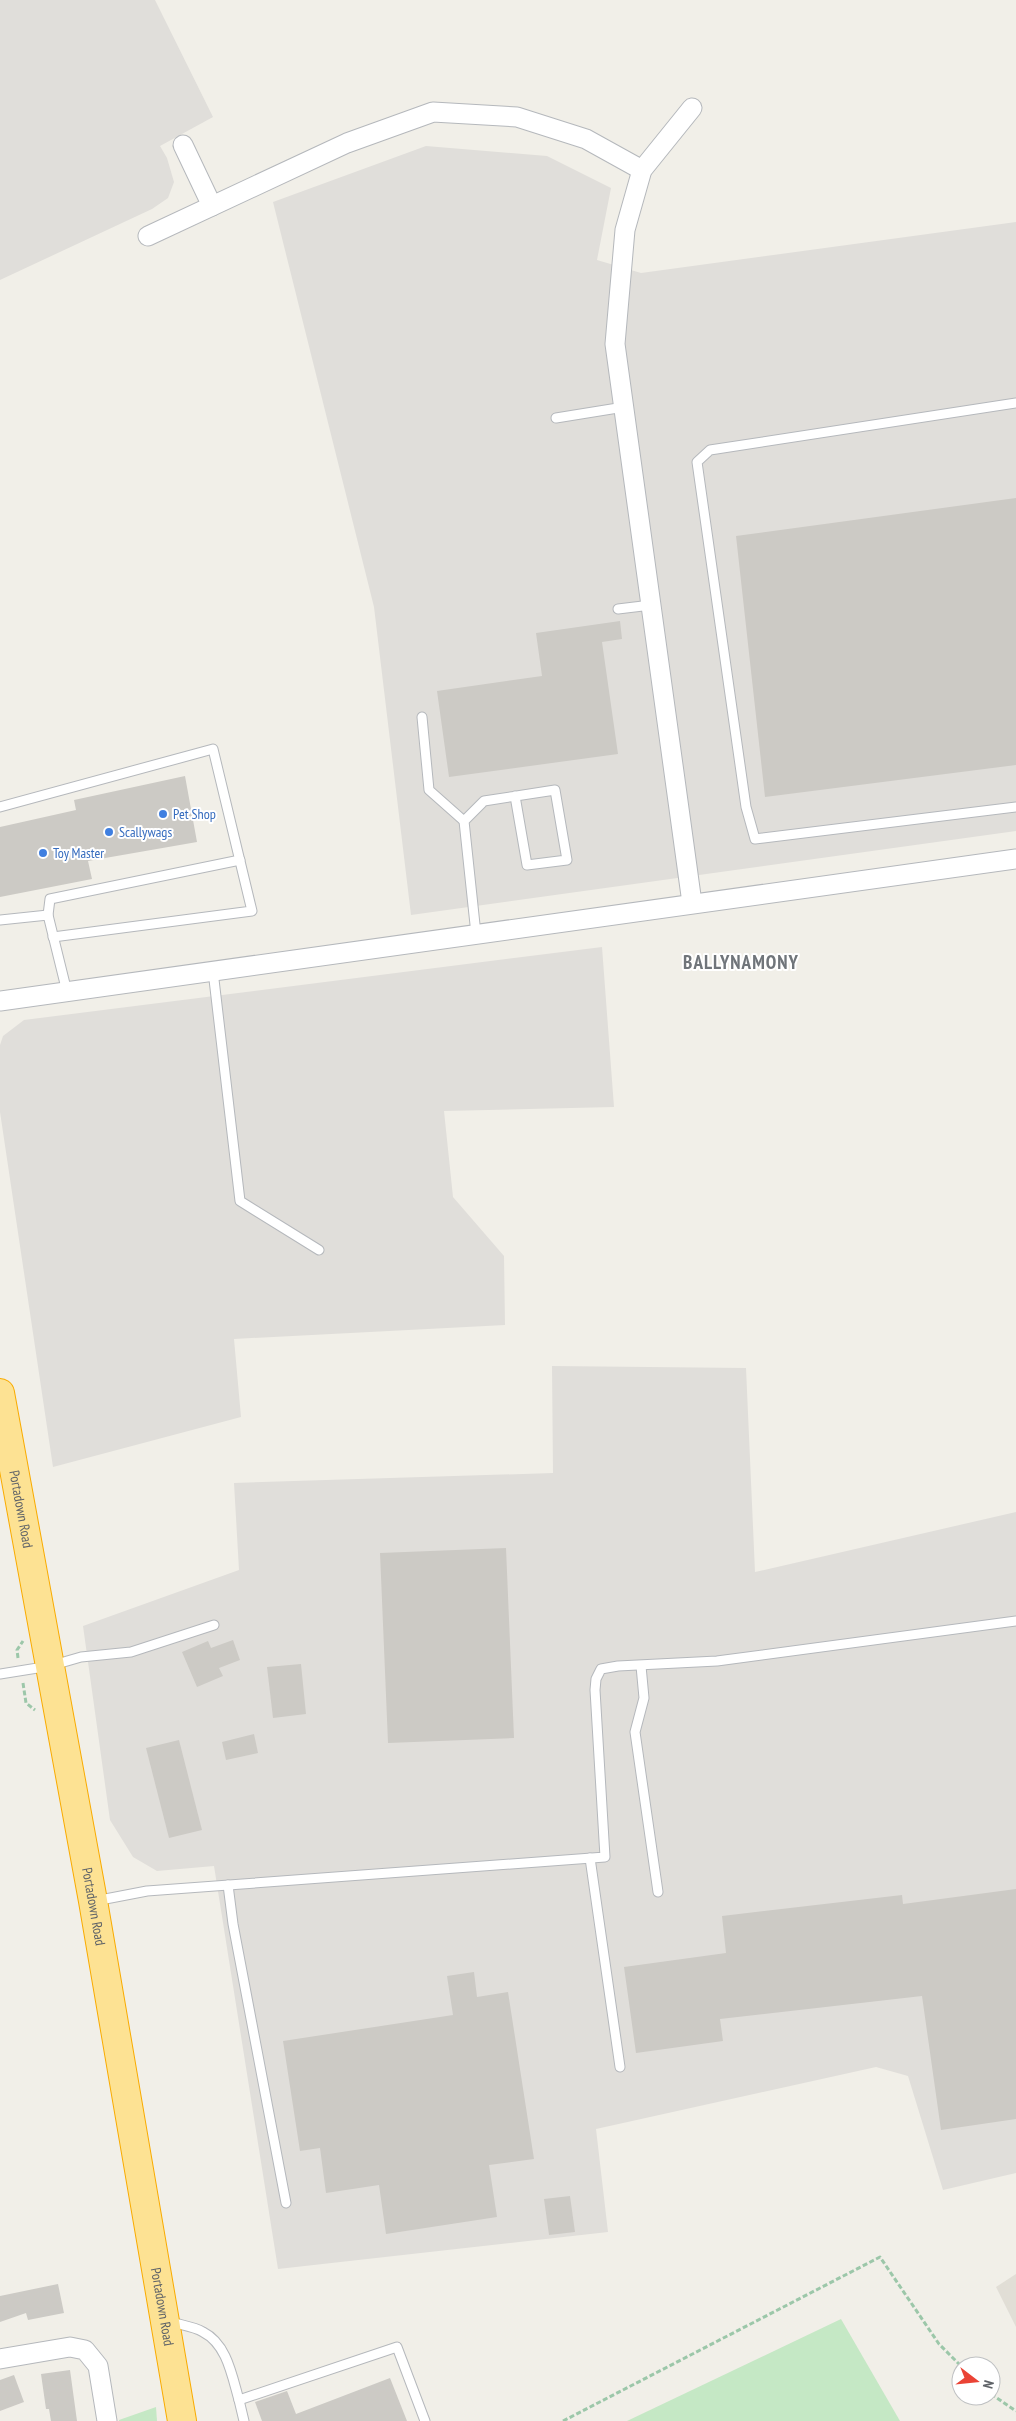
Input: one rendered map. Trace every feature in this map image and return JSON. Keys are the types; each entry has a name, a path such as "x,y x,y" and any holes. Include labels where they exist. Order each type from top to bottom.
{"highway":[{"name":"Portadown Road","path":"0,1393 92,1901 182,2421"}],"street":[{"path":"692,108 642,170 625,230 615,344 692,903"},
{"path":"148,236 347,143 433,112 517,117 586,139 642,170"},
{"path":"183,145 212,206"},
{"path":"0,1001 1016,859"},
{"path":"0,2359 70,2347 84,2350 98,2366 107,2421"}],"lane":[{"path":"1016,403 710,450 697,462 746,808 755,839 1016,807"},
{"path":"556,418 624,407"},
{"path":"618,609 651,606"},
{"path":"422,717 429,790 464,821 476,934"},
{"path":"0,807 213,749 252,911 53,937"},
{"path":"464,821 484,801 515,796 555,790 567,860 527,866 515,796"},
{"path":"67,992 48,915 50,899 240,860"},
{"path":"0,920 48,915"},
{"path":"212,971 240,1201 319,1250"},
{"path":"92,1901 147,1891 605,1857 596,1679 601,1669 608,1666 641,1666 717,1661 1016,1621"},
{"path":"0,1674 50,1666 81,1657 131,1652 214,1625"},
{"path":"641,1666 644,1698 635,1732 658,1892"},
{"path":"590,1858 620,2067"},
{"path":"228,1885 233,1924 286,2202"},
{"path":"164,2320 203,2332 217,2343 227,2358 244,2421"},
{"path":"239,2400 397,2347 426,2421"}],"path":[{"path":"564,2421 880,2257 939,2344 951,2356"},
{"path":"1001,2401 1016,2411"}],"shaded area":[{"path":"0,0 155,0 213,117 160,146 167,158 174,182 168,198 152,209 0,280"},
{"path":"426,146 547,156 611,188 597,260 641,273 1016,222 1016,831 411,915 374,607 273,202"},
{"path":"602,947 614,1107 444,1111 453,1197 504,1256 505,1325 234,1339 241,1417 53,1467 0,1112 0,1045 3,1036 24,1020"},
{"path":"552,1366 746,1368 755,1572 1016,1512 1016,2173 943,2190 908,2076 876,2067 596,2129 608,2232 278,2269 214,1866 157,1871 133,1857 110,1820 83,1626 239,1570 234,1483 553,1473"},
{"path":"1016,2274 1016,2327 996,2287"}],"green space":[{"path":"841,2319 900,2421 627,2421"},
{"path":"156,2407 157,2421 119,2421 119,2420"}],"building":[{"path":"1016,498 1016,765 765,797 736,536"},
{"path":"620,621 622,639 602,642 618,754 449,777 437,691 542,676 536,633"},
{"path":"185,776 197,842 88,861 92,879 0,897 0,827 76,810 74,800"},
{"path":"506,1548 514,1738 388,1743 380,1553"},
{"path":"233,1640 240,1660 219,1668 223,1676 197,1687 182,1652 208,1641 211,1648"},
{"path":"301,1664 306,1714 273,1718 267,1667"},
{"path":"254,1734 258,1753 226,1760 222,1742"},
{"path":"179,1740 202,1830 169,1838 146,1748"},
{"path":"1016,1889 1016,2119 941,2130 922,1996 720,2019 723,2041 636,2053 624,1967 726,1953 722,1916 902,1895 903,1904"},
{"path":"474,1972 477,1997 508,1992 534,2159 489,2165 497,2217 386,2234 379,2185 326,2193 320,2148 300,2151 283,2041 453,2015 447,1976"},
{"path":"570,2196 575,2232 549,2235 544,2199"},
{"path":"58,2284 64,2313 28,2320 26,2313 0,2322 0,2296"},
{"path":"70,2370 77,2421 51,2421 49,2409 46,2409 41,2374"},
{"path":"14,2375 24,2402 0,2411 0,2380"},
{"path":"390,2378 407,2421 262,2421 255,2402 287,2391 296,2414"}],"place":[{"name":"Pet Shop","path":"163,814"},
{"name":"Scallywags","path":"109,832"},
{"name":"Toy Master","path":"43,853"}],"district":[{"name":"BALLYNAMONY","path":"741,962"}]}
